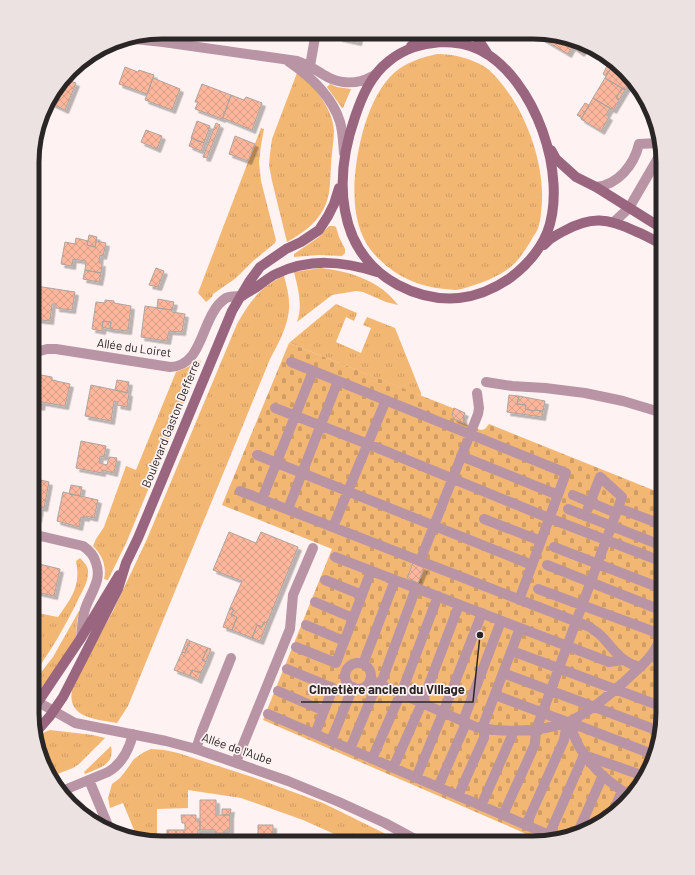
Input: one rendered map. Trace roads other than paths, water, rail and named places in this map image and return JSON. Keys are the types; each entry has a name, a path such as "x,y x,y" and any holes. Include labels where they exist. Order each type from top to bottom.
{"street":[{"path":"310,66 315,39"},
{"path":"418,39 409,48 389,61 375,75 367,87 348,137 344,155 342,177 344,211 352,236 357,246 380,274 398,285 418,294 430,297 458,298 480,294 500,285 524,267 551,237 575,225 595,220 614,222 656,241"},
{"path":"478,39 490,56"},
{"path":"145,40 297,61 310,66 325,76 335,80 349,82 361,81 375,75"},
{"path":"409,48 420,44 449,42 470,46 490,56 504,67 519,85 535,113 546,142 553,172 554,205 551,221 547,233 536,254"},
{"path":"285,59 310,77 332,104 339,121 344,155"},
{"path":"546,142 556,159 576,177 596,187 656,225"},
{"path":"596,187 607,186 624,174 634,158 639,144 654,143"},
{"path":"614,222 629,208 656,162"},
{"name":"Boulevard Gaston Defferre","path":"39,699 81,638 126,563 141,531 232,311 249,282 260,267 286,249 301,242 319,230 334,204 342,177"},
{"name":"Boulevard Gaston Defferre","path":"242,296 274,275 290,268 312,263 341,263 380,274"},
{"name":"Allée du Loiret","path":"39,351 56,349 176,367 185,363 193,355 217,306 225,299 242,296"},
{"path":"291,362 566,473 519,600"},
{"path":"262,499 313,371"},
{"path":"288,509 338,381"},
{"path":"486,382 585,393 623,401 656,411"},
{"path":"420,561 478,414 479,408 477,393"},
{"path":"334,527 386,400"},
{"path":"275,408 656,559"},
{"path":"257,455 532,565"},
{"path":"461,456 558,495"},
{"path":"503,815 535,744 536,730 622,497 600,477 585,516"},
{"path":"240,491 590,627 598,633 624,660 633,665 641,666"},
{"path":"573,495 590,502 656,523"},
{"path":"568,509 656,543"},
{"path":"484,519 541,541"},
{"path":"39,536 83,546 88,549 95,559 99,574 84,613 81,638"},
{"path":"554,547 656,586"},
{"path":"236,762 290,629 294,595 313,548"},
{"path":"335,557 609,662 624,660"},
{"name":"Boulevard Gaston Defferre","path":"40,727 63,697 118,589 126,563"},
{"path":"547,565 656,608"},
{"path":"336,663 372,571"},
{"path":"325,580 362,595"},
{"path":"363,664 395,580"},
{"path":"296,647 336,663 346,674 347,682 353,687 362,688 375,682 383,678 416,588"},
{"path":"538,589 582,605 656,637"},
{"path":"372,759 400,694 438,596"},
{"path":"315,602 353,618"},
{"path":"393,768 422,703 459,605"},
{"path":"416,778 482,613"},
{"path":"438,787 464,728 465,716 501,621"},
{"path":"306,625 344,641"},
{"path":"458,796 484,738 484,723 520,628"},
{"path":"315,734 333,688 346,674 349,667 354,664 363,664 369,669 375,682 476,727 503,731 536,730 568,722 593,707 641,666 656,648"},
{"path":"512,651 656,704"},
{"path":"652,654 656,658"},
{"path":"196,749 231,658"},
{"path":"287,669 333,688"},
{"path":"503,673 655,730"},
{"path":"350,749 372,696 375,682"},
{"path":"331,741 353,687"},
{"path":"278,691 324,711"},
{"path":"495,695 649,753"},
{"name":"Allée de l'Aube","path":"39,706 53,711 75,723 166,741 236,762 326,796 385,823 409,836"},
{"path":"268,714 548,835"},
{"path":"568,722 584,755 603,775 626,793"},
{"path":"526,825 564,740 568,722"},
{"path":"481,806 514,731"},
{"path":"66,789 108,772 118,765 128,749 133,734"},
{"path":"584,755 639,774"},
{"path":"553,835 584,755"},
{"path":"580,827 603,775"},
{"path":"89,780 107,822"}],"place":[{"name":"Cimetière ancien du Village","path":"480,635"}]}
